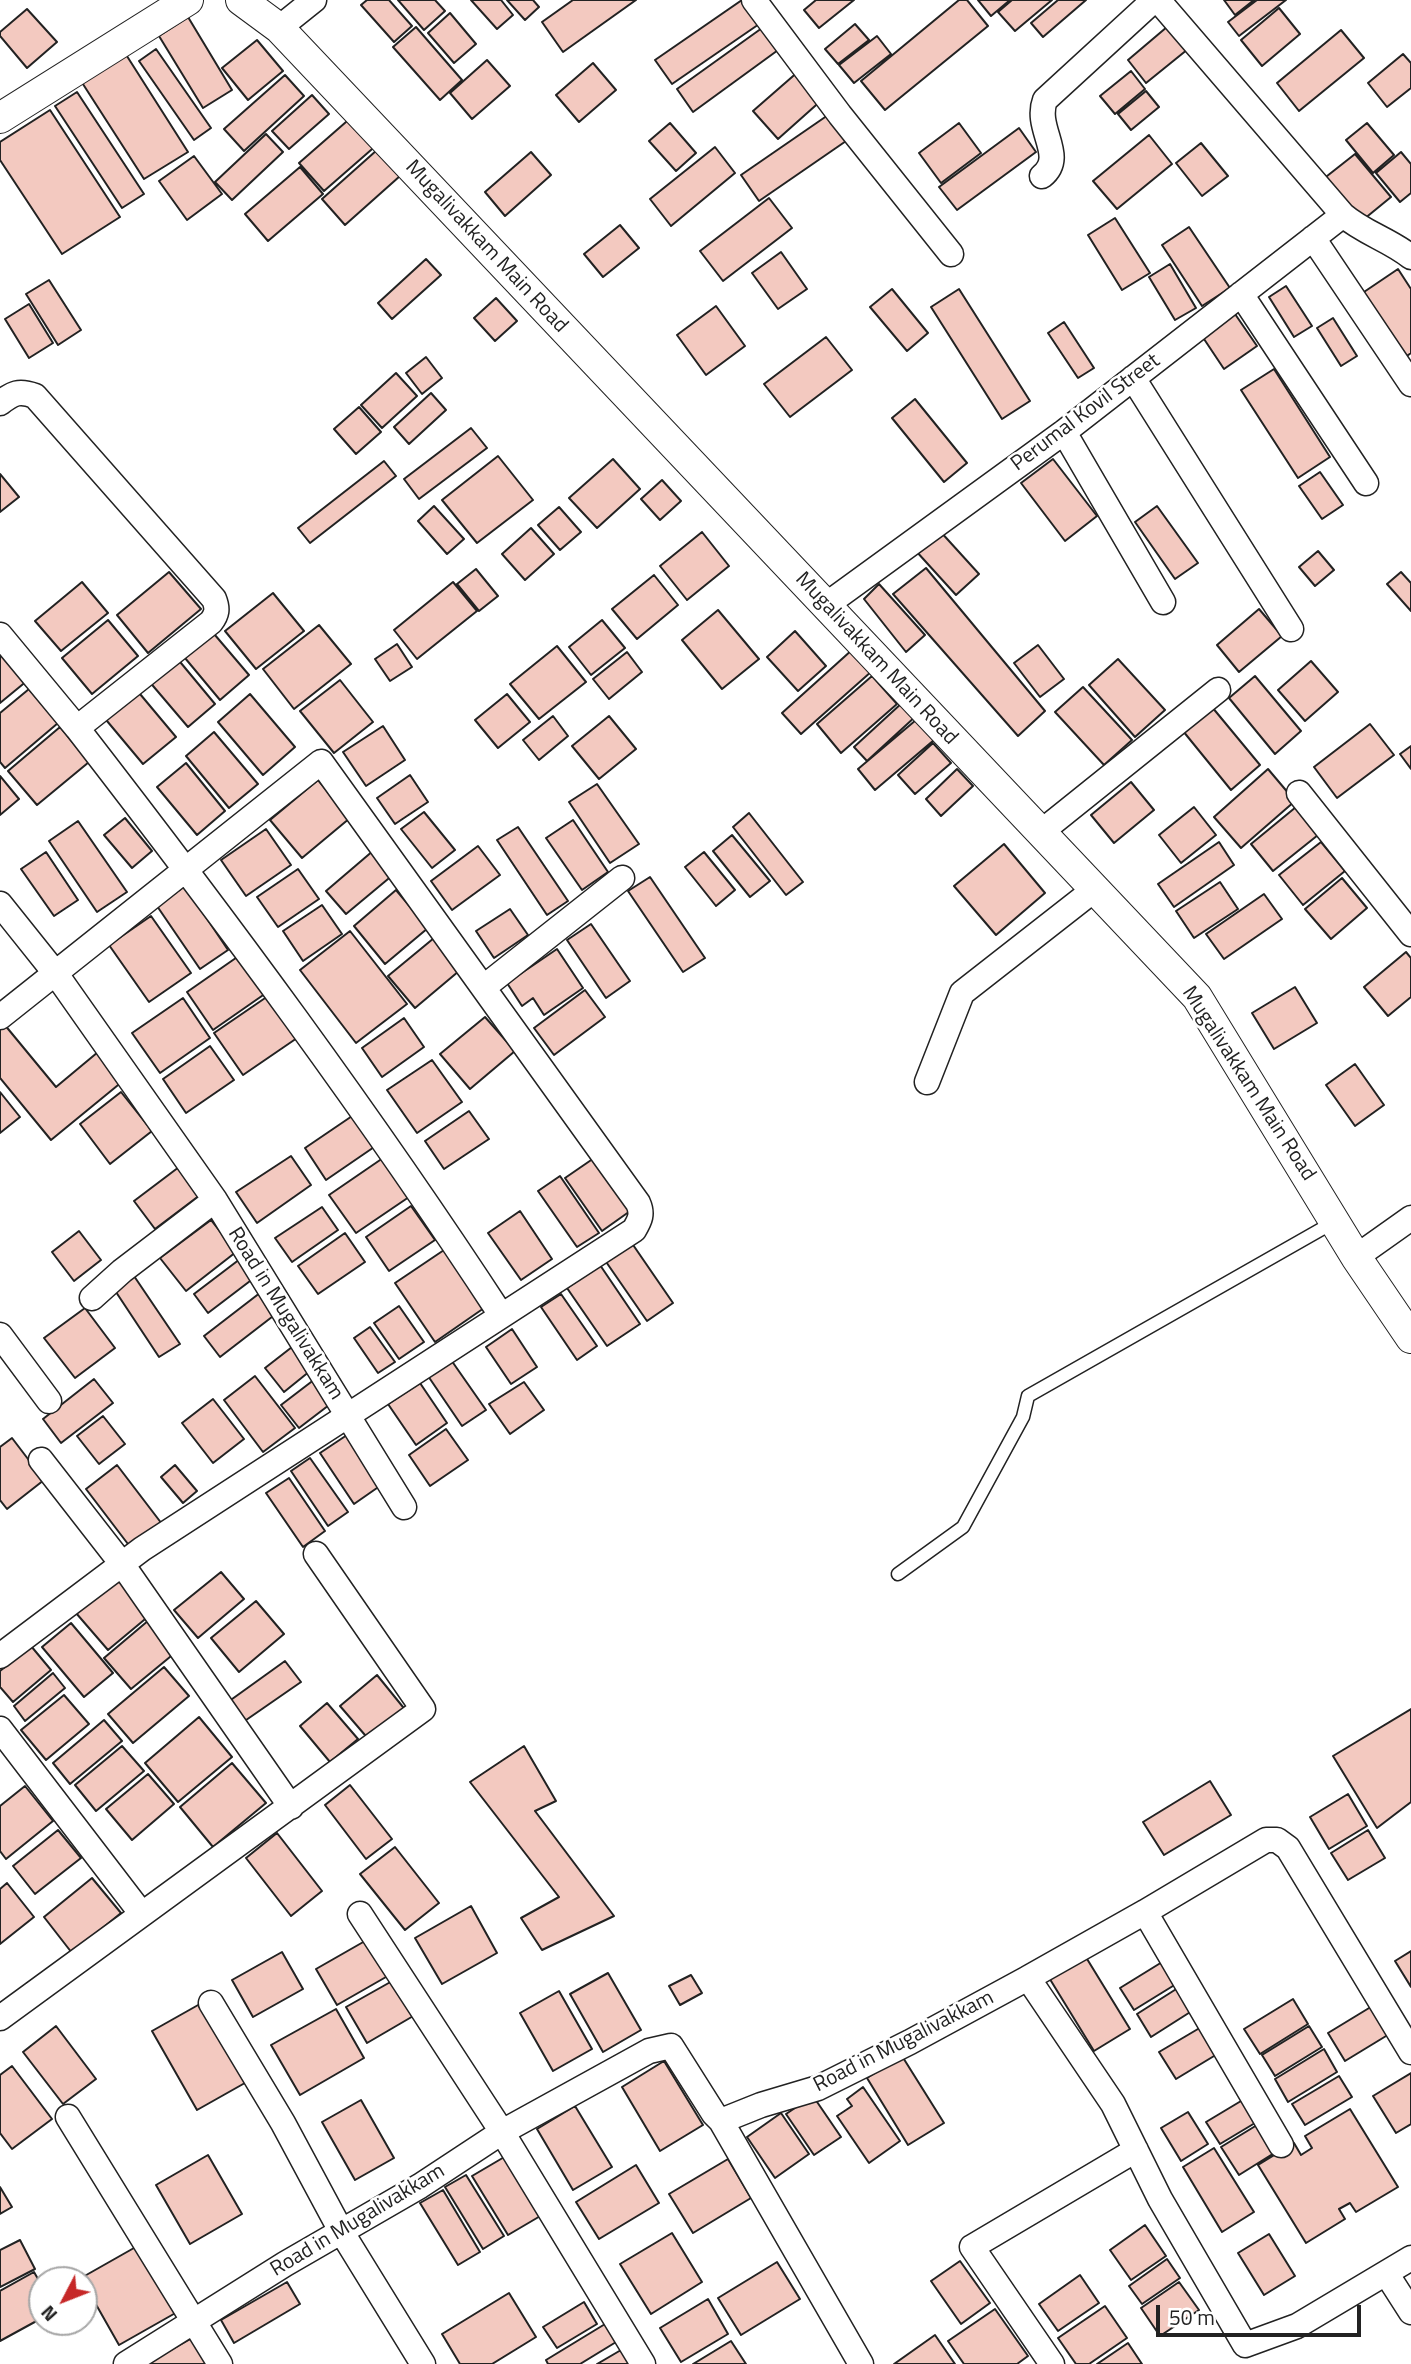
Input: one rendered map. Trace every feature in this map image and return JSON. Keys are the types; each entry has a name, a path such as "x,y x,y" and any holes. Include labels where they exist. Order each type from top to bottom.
{"street":[{"name":"Mugalivakkam Main Road","path":"241,0 279,28 1197,997 1356,1257 1411,1338"},
{"path":"279,28 314,0"},
{"path":"754,0 840,115 951,254"},
{"path":"1042,176 1050,169 1053,160 1042,121 1045,100 1156,0 1343,215 1359,229 1399,248 1411,257"},
{"path":"0,118 185,1"},
{"name":"Perumal Kovil Street","path":"826,606 1064,432 1343,215"},
{"path":"1313,238 1411,384"},
{"path":"1241,294 1366,483"},
{"path":"1133,378 1291,629"},
{"path":"0,403 13,394 23,392 35,396 214,599 217,606 216,615 211,622 77,728"},
{"path":"1064,432 1163,602"},
{"path":"0,635 77,728 186,869 439,1221 501,1315"},
{"path":"1041,832 1217,690"},
{"path":"0,1017 321,762 641,1210 634,1230 348,1416 404,1507"},
{"path":"1299,793 1411,934"},
{"path":"484,987 622,878"},
{"path":"927,1082 962,993 1095,889"},
{"name":"Road in Mugalivakkam","path":"0,904 56,974 215,1200 348,1416 122,1564 0,1656"},
{"path":"92,1298 122,1271 215,1200"},
{"path":"1356,1257 1411,1218"},
{"path":"0,1335 49,1401"},
{"path":"41,1460 122,1564 291,1807"},
{"path":"0,2018 423,1709 316,1554"},
{"path":"0,1729 141,1913"},
{"name":"Road in Mugalivakkam","path":"126,2364 341,2231 420,2186 502,2132 649,2051 671,2046 721,2122 761,2105 818,2088 911,2042 1145,1912 1270,1838 1281,1841 1288,1848 1411,2052"},
{"path":"1145,1912 1281,2145"},
{"path":"360,1913 502,2132 643,2364"},
{"path":"1028,1978 1113,2104 1192,2257 1251,2355 1411,2258"},
{"path":"211,2003 283,2123 341,2231 423,2364"},
{"path":"68,2117 220,2364"},
{"path":"721,2122 861,2364"},
{"path":"1052,2364 972,2247 1136,2150"},
{"path":"1386,2273 1411,2312"}],"lane":[{"path":"898,1574 963,1527 1023,1417 1028,1396 1335,1222"}],"building":[{"path":"367,0 389,0 412,26 394,42 361,5"},
{"path":"398,0 435,0 445,11 424,30"},
{"path":"471,0 501,0 513,15 497,29"},
{"path":"507,0 533,0 539,7 525,20"},
{"path":"573,0 636,0 563,52 542,22"},
{"path":"742,0 765,20 672,84 655,60"},
{"path":"816,0 854,0 819,28 804,10"},
{"path":"959,0 967,0 988,26 885,110 861,81"},
{"path":"978,0 1010,0 991,16"},
{"path":"1012,0 1052,0 1015,31 998,12"},
{"path":"1058,0 1086,0 1043,37 1031,23"},
{"path":"1224,0 1254,0 1235,15"},
{"path":"1257,0 1286,0 1239,36 1228,22"},
{"path":"1279,8 1300,34 1262,66 1241,40"},
{"path":"27,9 57,42 27,68 0,36 0,32"},
{"path":"450,13 476,44 454,63 428,33"},
{"path":"188,17 232,90 203,108 159,36"},
{"path":"1174,21 1193,45 1146,83 1128,60"},
{"path":"769,23 785,45 693,112 677,89"},
{"path":"855,24 869,40 838,64 825,49"},
{"path":"416,27 462,80 440,100 393,47"},
{"path":"1341,30 1364,58 1299,111 1277,83"},
{"path":"877,36 891,54 854,83 839,65"},
{"path":"257,40 283,71 248,100 222,68"},
{"path":"156,49 211,128 194,140 139,61"},
{"path":"125,53 188,152 144,179 81,81"},
{"path":"1403,54 1411,63 1411,88 1387,107 1368,83"},
{"path":"487,60 510,86 472,119 450,93"},
{"path":"593,63 616,90 579,122 556,95"},
{"path":"800,70 824,98 778,139 753,111"},
{"path":"1131,71 1145,89 1115,114 1100,96"},
{"path":"285,75 304,96 244,151 224,129"},
{"path":"1146,91 1159,107 1131,130 1118,114"},
{"path":"77,92 144,194 122,208 55,106"},
{"path":"312,95 329,114 289,149 272,131"},
{"path":"50,110 120,217 62,254 0,160 0,142"},
{"path":"831,113 849,139 759,201 741,175"},
{"path":"354,115 379,143 324,191 299,163"},
{"path":"670,123 696,153 676,171 649,141"},
{"path":"959,123 981,153 941,183 919,153"},
{"path":"1367,123 1394,155 1373,173 1346,140"},
{"path":"1019,128 1036,152 957,210 939,187"},
{"path":"266,134 283,152 232,200 215,182"},
{"path":"1149,135 1172,164 1117,209 1093,181"},
{"path":"1201,143 1228,176 1202,196 1176,163"},
{"path":"715,147 735,173 671,226 650,199"},
{"path":"377,150 400,176 345,225 322,199"},
{"path":"531,152 551,175 505,216 485,192"},
{"path":"1401,152 1411,164 1411,193 1400,202 1376,173"},
{"path":"1355,154 1391,197 1358,224 1322,180"},
{"path":"194,156 222,194 187,220 159,181"},
{"path":"300,167 323,194 268,241 245,214"},
{"path":"769,198 792,228 723,281 700,251"},
{"path":"1115,218 1150,273 1122,290 1088,235"},
{"path":"620,225 639,248 603,277 584,254"},
{"path":"1189,227 1230,288 1202,306 1162,245"},
{"path":"781,252 807,289 778,309 752,273"},
{"path":"426,259 441,275 392,319 378,303"},
{"path":"1170,264 1196,308 1175,320 1149,277"},
{"path":"1398,269 1411,289 1411,353 1404,358 1361,294"},
{"path":"49,280 81,330 58,345 26,294"},
{"path":"1286,286 1312,326 1294,337 1269,297"},
{"path":"892,289 928,333 907,351 870,307"},
{"path":"959,289 1030,401 1002,419 931,307"},
{"path":"496,298 517,321 495,341 474,318"},
{"path":"29,304 53,343 29,358 5,319"},
{"path":"716,306 745,346 706,375 677,335"},
{"path":"1235,314 1257,346 1224,369 1202,336"},
{"path":"1333,318 1357,356 1341,366 1317,328"},
{"path":"1064,322 1094,368 1078,378 1048,333"},
{"path":"826,337 852,370 790,417 764,384"},
{"path":"426,357 442,378 422,394 406,373"},
{"path":"1274,369 1330,457 1298,478 1241,390"},
{"path":"396,373 417,396 382,428 361,405"},
{"path":"431,393 446,410 409,444 394,427"},
{"path":"915,399 967,463 944,482 892,418"},
{"path":"359,407 381,432 356,454 334,429"},
{"path":"471,428 487,448 419,499 404,479"},
{"path":"498,456 533,500 477,543 442,500"},
{"path":"613,459 640,489 597,528 569,498"},
{"path":"1053,459 1097,516 1065,541 1021,483"},
{"path":"384,461 396,476 310,543 298,528"},
{"path":"1320,472 1343,505 1322,519 1299,486"},
{"path":"0,474 19,497 0,512"},
{"path":"662,480 681,501 660,520 641,499"},
{"path":"434,506 464,539 447,554 418,521"},
{"path":"1157,506 1198,563 1175,579 1135,522"},
{"path":"559,507 581,532 560,550 538,525"},
{"path":"531,528 554,554 525,580 502,554"},
{"path":"939,530 979,574 956,595 916,551"},
{"path":"702,532 729,566 687,600 660,566"},
{"path":"1318,551 1334,570 1315,586 1299,567"},
{"path":"926,568 1045,711 1018,736 893,594"},
{"path":"476,569 498,596 479,611 457,584"},
{"path":"169,572 201,609 148,653 117,615"},
{"path":"1401,572 1411,583 1411,611 1387,584"},
{"path":"654,575 678,605 637,639 612,609"},
{"path":"82,582 108,613 61,651 35,621"},
{"path":"453,582 477,611 417,659 394,630"},
{"path":"879,584 925,635 906,652 864,599"},
{"path":"273,593 304,631 256,669 225,631"},
{"path":"1259,609 1282,636 1239,672 1217,645"},
{"path":"718,610 759,659 722,689 682,640"},
{"path":"108,620 138,656 92,694 62,658"},
{"path":"602,620 625,648 591,675 569,647"},
{"path":"319,625 351,664 294,709 263,669"},
{"path":"209,628 249,675 220,700 180,652"},
{"path":"795,631 826,666 798,691 767,657"},
{"path":"397,644 412,667 390,681 375,659"},
{"path":"1038,645 1064,679 1040,697 1014,663"},
{"path":"0,646 28,680 0,703"},
{"path":"557,646 586,682 539,719 510,684"},
{"path":"853,649 872,671 801,734 782,713"},
{"path":"627,652 642,672 609,699 593,679"},
{"path":"176,657 215,704 188,727 148,680"},
{"path":"1118,659 1165,710 1135,737 1089,685"},
{"path":"1311,661 1338,692 1305,721 1278,690"},
{"path":"872,676 897,704 841,753 817,724"},
{"path":"1255,676 1301,731 1275,754 1229,698"},
{"path":"340,680 373,722 334,753 300,711"},
{"path":"1083,687 1132,740 1104,765 1055,712"},
{"path":"135,688 176,737 143,764 102,715"},
{"path":"29,689 58,723 5,768 0,762 0,713"},
{"path":"250,694 295,747 263,775 218,722"},
{"path":"507,694 530,722 498,748 475,720"},
{"path":"903,702 916,716 867,761 854,747"},
{"path":"1212,707 1260,765 1231,790 1183,731"},
{"path":"553,716 568,736 539,760 523,740"},
{"path":"609,716 636,749 599,779 572,746"},
{"path":"916,720 934,740 875,790 858,769"},
{"path":"1370,724 1394,755 1337,798 1314,767"},
{"path":"383,726 405,760 366,786 343,752"},
{"path":"60,727 89,762 37,805 8,771"},
{"path":"214,732 258,784 229,808 186,756"},
{"path":"933,743 951,763 915,794 898,775"},
{"path":"1411,746 1411,769 1400,754"},
{"path":"186,763 225,811 197,835 157,787"},
{"path":"957,769 973,786 941,816 926,799"},
{"path":"1268,769 1295,801 1241,848 1214,817"},
{"path":"410,775 428,802 395,824 377,798"},
{"path":"0,776 19,799 0,815"},
{"path":"318,780 350,818 302,858 270,820"},
{"path":"1131,782 1154,810 1114,843 1091,815"},
{"path":"597,784 639,844 610,863 569,802"},
{"path":"1194,807 1216,835 1181,863 1159,835"},
{"path":"1296,807 1318,835 1273,871 1251,844"},
{"path":"424,812 455,850 432,868 401,829"},
{"path":"749,813 803,882 786,895 733,827"},
{"path":"125,818 152,851 132,868 104,835"},
{"path":"573,820 608,872 582,890 546,838"},
{"path":"78,821 127,892 97,912 49,841"},
{"path":"518,827 568,901 547,915 497,840"},
{"path":"266,829 291,865 246,896 221,860"},
{"path":"732,835 770,881 750,897 713,851"},
{"path":"1219,842 1234,865 1174,907 1158,884"},
{"path":"1321,842 1345,871 1303,905 1279,875"},
{"path":"1004,844 1045,893 996,935 954,886"},
{"path":"478,846 500,875 452,910 431,881"},
{"path":"374,850 394,874 346,914 326,891"},
{"path":"46,852 78,900 54,916 21,869"},
{"path":"704,852 735,890 716,906 685,867"},
{"path":"298,869 319,899 278,927 257,897"},
{"path":"650,877 705,958 683,972 628,891"},
{"path":"1342,878 1367,908 1331,939 1305,909"},
{"path":"1220,882 1238,909 1194,938 1176,911"},
{"path":"185,886 228,950 200,969 157,906"},
{"path":"396,890 428,928 385,964 354,926"},
{"path":"1264,894 1282,919 1224,959 1206,934"},
{"path":"322,905 342,934 303,961 283,931"},
{"path":"510,909 528,935 494,958 476,931"},
{"path":"151,916 191,973 149,1002 109,945"},
{"path":"591,924 630,981 606,998 567,940"},
{"path":"350,931 407,1004 356,1043 300,970"},
{"path":"434,938 459,971 415,1008 388,976"},
{"path":"557,949 583,988 544,1015 533,998 522,1006 507,983"},
{"path":"1406,952 1411,958 1411,997 1388,1016 1364,987"},
{"path":"243,953 269,991 213,1030 187,992"},
{"path":"1295,987 1317,1023 1274,1049 1252,1013"},
{"path":"585,990 605,1017 554,1055 534,1028"},
{"path":"271,994 300,1036 243,1075 214,1033"},
{"path":"183,998 210,1038 160,1073 132,1033"},
{"path":"485,1017 515,1051 470,1089 440,1054"},
{"path":"404,1018 424,1047 382,1077 362,1048"},
{"path":"4,1024 56,1087 98,1052 123,1081 51,1140 0,1078 0,1028"},
{"path":"210,1046 234,1080 186,1113 163,1079"},
{"path":"432,1060 462,1102 417,1133 387,1090"},
{"path":"1355,1064 1384,1105 1355,1126 1326,1085"},
{"path":"0,1092 20,1117 0,1133"},
{"path":"121,1092 152,1131 110,1164 80,1124"},
{"path":"469,1111 489,1139 444,1169 425,1141"},
{"path":"358,1112 380,1143 326,1180 305,1148"},
{"path":"291,1156 311,1185 257,1223 236,1192"},
{"path":"597,1156 633,1209 602,1231 565,1178"},
{"path":"383,1158 409,1197 356,1233 329,1195"},
{"path":"179,1167 200,1195 155,1229 134,1201"},
{"path":"560,1176 599,1233 577,1247 538,1191"},
{"path":"411,1206 435,1240 389,1271 366,1237"},
{"path":"322,1207 338,1230 292,1262 275,1238"},
{"path":"520,1211 552,1259 521,1280 488,1233"},
{"path":"211,1220 236,1252 186,1291 160,1258"},
{"path":"79,1231 101,1260 74,1281 52,1252"},
{"path":"345,1233 365,1262 318,1294 298,1266"},
{"path":"629,1239 673,1303 647,1321 602,1256"},
{"path":"447,1248 487,1306 435,1342 395,1283"},
{"path":"240,1259 254,1278 208,1313 194,1294"},
{"path":"600,1265 640,1324 607,1346 567,1288"},
{"path":"134,1276 180,1344 159,1357 114,1289"},
{"path":"265,1289 281,1310 220,1357 204,1336"},
{"path":"561,1294 597,1346 577,1360 541,1307"},
{"path":"399,1306 424,1342 399,1359 374,1323"},
{"path":"85,1308 115,1348 75,1378 44,1338"},
{"path":"370,1327 395,1362 378,1373 354,1338"},
{"path":"512,1329 537,1367 511,1384 486,1347"},
{"path":"292,1347 310,1371 284,1392 265,1368"},
{"path":"449,1357 486,1410 462,1426 426,1373"},
{"path":"255,1376 295,1428 263,1452 224,1400"},
{"path":"94,1379 113,1403 61,1443 43,1419"},
{"path":"315,1379 333,1402 299,1428 281,1405"},
{"path":"524,1382 544,1410 510,1434 489,1404"},
{"path":"420,1383 447,1423 416,1445 388,1404"},
{"path":"213,1399 244,1439 213,1463 182,1423"},
{"path":"103,1416 125,1444 99,1464 77,1436"},
{"path":"446,1429 468,1460 430,1486 409,1455"},
{"path":"353,1431 387,1481 354,1504 320,1453"},
{"path":"12,1438 44,1480 7,1509 0,1500 0,1447"},
{"path":"310,1458 348,1512 328,1526 291,1471"},
{"path":"117,1465 162,1524 131,1548 86,1489"},
{"path":"175,1465 197,1491 183,1503 161,1477"},
{"path":"289,1478 325,1531 303,1547 266,1493"},
{"path":"221,1572 244,1599 198,1638 174,1610"},
{"path":"119,1578 150,1615 108,1650 76,1613"},
{"path":"256,1601 284,1634 239,1672 211,1638"},
{"path":"149,1620 176,1652 131,1689 104,1658"},
{"path":"71,1623 113,1673 84,1697 42,1647"},
{"path":"31,1646 51,1670 13,1702 0,1687 0,1671"},
{"path":"285,1661 301,1682 236,1727 221,1707"},
{"path":"164,1667 189,1696 133,1743 108,1714"},
{"path":"53,1673 65,1688 25,1721 14,1706"},
{"path":"377,1675 407,1712 371,1742 340,1706"},
{"path":"64,1695 89,1724 46,1760 21,1730"},
{"path":"327,1703 358,1739 330,1762 300,1726"},
{"path":"1411,1709 1411,1802 1377,1828 1333,1756"},
{"path":"199,1717 232,1757 178,1802 145,1763"},
{"path":"104,1720 122,1741 70,1784 53,1763"},
{"path":"122,1746 144,1771 96,1811 75,1785"},
{"path":"524,1746 556,1801 535,1811 614,1916 542,1950 521,1918 559,1897 470,1782"},
{"path":"232,1763 266,1803 213,1847 180,1807"},
{"path":"148,1774 174,1804 132,1840 106,1809"},
{"path":"1210,1781 1231,1815 1164,1855 1143,1822"},
{"path":"350,1785 392,1839 366,1859 325,1805"},
{"path":"25,1786 53,1821 6,1859 0,1851 0,1806"},
{"path":"1348,1794 1367,1826 1329,1849 1310,1817"},
{"path":"58,1830 81,1858 35,1894 13,1866"},
{"path":"1368,1830 1385,1858 1348,1880 1331,1853"},
{"path":"277,1833 322,1891 291,1916 246,1858"},
{"path":"395,1847 439,1903 405,1930 360,1874"},
{"path":"92,1878 121,1913 72,1953 44,1917"},
{"path":"7,1883 34,1917 0,1944 0,1889"},
{"path":"471,1906 497,1953 442,1984 415,1938"},
{"path":"372,1937 393,1973 337,2005 316,1969"},
{"path":"1411,1951 1411,1987 1395,1961"},
{"path":"282,1952 303,1989 253,2017 232,1980"},
{"path":"1084,1954 1130,2029 1094,2051 1048,1976"},
{"path":"1167,1959 1181,1981 1134,2010 1120,1988"},
{"path":"608,1973 641,2030 603,2052 570,1994"},
{"path":"691,1975 702,1993 680,2005 669,1986"},
{"path":"394,1980 415,2015 367,2043 346,2007"},
{"path":"1181,1986 1195,2009 1151,2037 1137,2014"},
{"path":"559,1991 592,2049 553,2071 520,2013"},
{"path":"1293,1999 1308,2024 1260,2054 1244,2029"},
{"path":"207,2000 252,2079 197,2110 152,2031"},
{"path":"1374,2005 1391,2033 1345,2061 1328,2033"},
{"path":"336,2009 364,2058 300,2095 271,2045"},
{"path":"56,2026 96,2079 63,2104 23,2052"},
{"path":"1203,2026 1219,2053 1176,2079 1159,2052"},
{"path":"1309,2026 1322,2047 1275,2076 1262,2055"},
{"path":"1324,2049 1337,2072 1288,2102 1275,2079"},
{"path":"902,2056 944,2123 908,2145 867,2078"},
{"path":"664,2061 703,2125 660,2151 622,2087"},
{"path":"12,2066 52,2119 12,2149 0,2133 0,2075"},
{"path":"1411,2073 1411,2124 1396,2133 1373,2096"},
{"path":"1339,2076 1352,2097 1305,2125 1292,2104"},
{"path":"863,2087 900,2141 869,2163 837,2116 852,2106 847,2099"},
{"path":"813,2096 841,2137 814,2155 786,2114"},
{"path":"1246,2098 1260,2120 1220,2144 1206,2122"},
{"path":"361,2100 394,2158 355,2180 322,2122"},
{"path":"575,2106 612,2167 573,2190 537,2129"},
{"path":"1350,2109 1398,2187 1356,2212 1350,2203 1339,2209 1345,2219 1306,2243 1258,2165 1294,2143 1301,2155 1312,2148 1305,2136"},
{"path":"1188,2112 1208,2144 1181,2161 1161,2128"},
{"path":"781,2113 809,2154 775,2178 747,2137"},
{"path":"1262,2122 1279,2150 1239,2175 1221,2147"},
{"path":"1214,2148 1254,2212 1222,2232 1183,2167"},
{"path":"208,2155 242,2214 190,2244 156,2185"},
{"path":"506,2156 542,2215 508,2235 472,2176"},
{"path":"728,2159 751,2198 693,2233 669,2194"},
{"path":"636,2165 659,2203 599,2239 576,2202"},
{"path":"466,2175 504,2236 483,2249 445,2187"},
{"path":"0,2187 12,2207 0,2214"},
{"path":"443,2190 480,2252 458,2265 420,2203"},
{"path":"1145,2225 1166,2256 1131,2280 1110,2250"},
{"path":"672,2233 702,2282 651,2314 620,2264"},
{"path":"1269,2234 1295,2276 1264,2295 1238,2253"},
{"path":"20,2240 33,2266 28,2266 28,2273 0,2287 0,2250"},
{"path":"141,2244 179,2311 119,2345 98,2308 98,2268"},
{"path":"1167,2259 1180,2278 1142,2304 1129,2286"},
{"path":"960,2261 990,2303 961,2324 931,2281"},
{"path":"777,2262 800,2299 741,2335 718,2298"},
{"path":"28,2275 28,2326 0,2341 0,2291"},
{"path":"1080,2275 1099,2303 1058,2331 1039,2304"},
{"path":"287,2282 300,2304 234,2343 221,2320"},
{"path":"1179,2282 1199,2310 1160,2336 1141,2308"},
{"path":"509,2293 536,2337 492,2364 460,2364 442,2334"},
{"path":"708,2299 728,2334 681,2362 660,2328"},
{"path":"584,2302 597,2324 557,2348 543,2327"},
{"path":"1105,2306 1127,2338 1089,2364 1076,2364 1058,2338"},
{"path":"995,2309 1028,2356 1017,2364 964,2364 948,2341"},
{"path":"610,2321 621,2339 580,2364 548,2364 546,2360"},
{"path":"201,2333 219,2364 146,2364"},
{"path":"935,2335 955,2364 894,2364"},
{"path":"731,2341 746,2364 693,2364"},
{"path":"1128,2343 1142,2364 1097,2364"},
{"path":"621,2350 629,2364 597,2364"}]}
